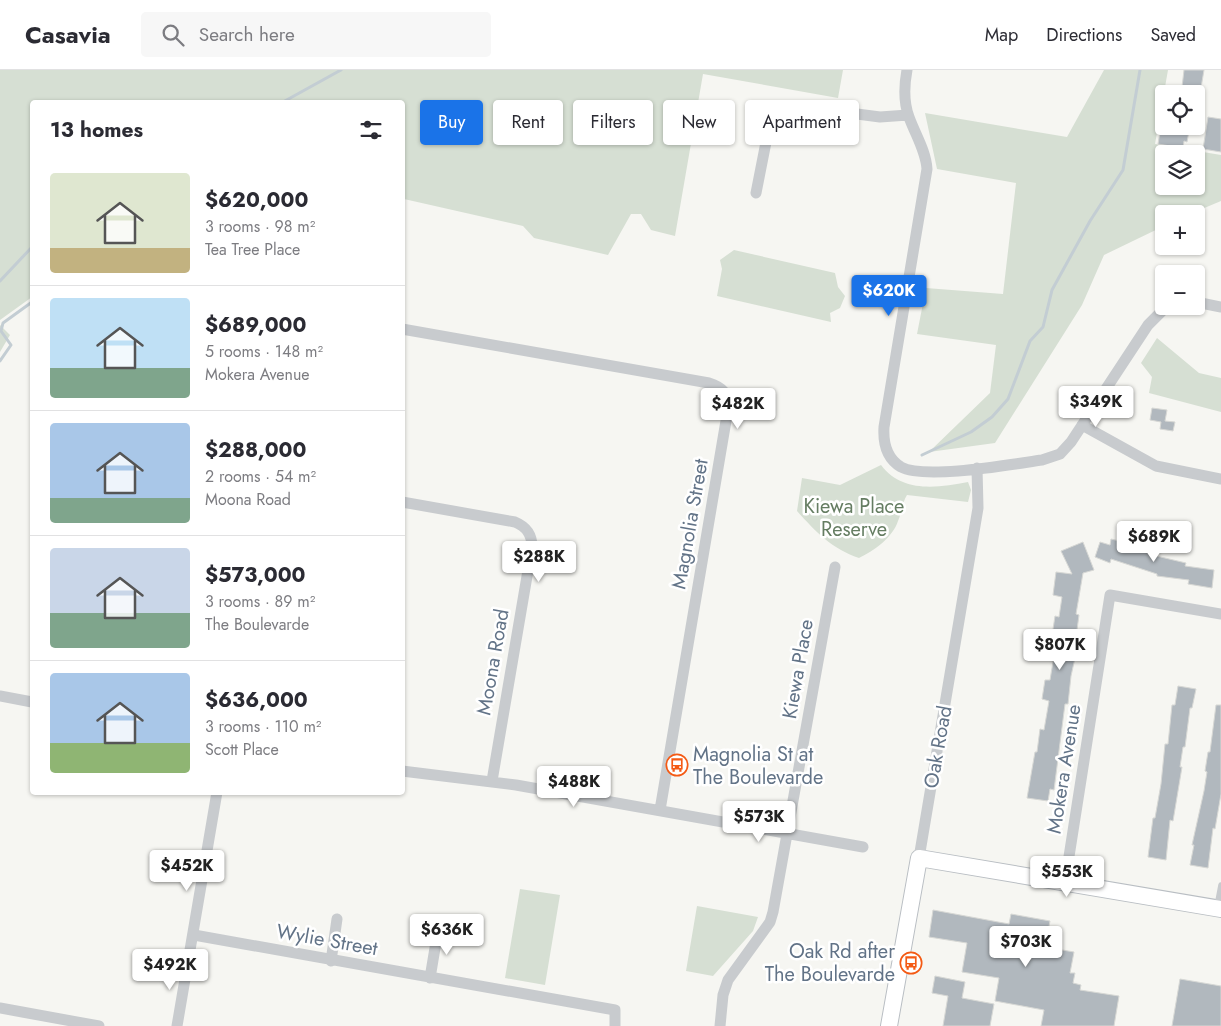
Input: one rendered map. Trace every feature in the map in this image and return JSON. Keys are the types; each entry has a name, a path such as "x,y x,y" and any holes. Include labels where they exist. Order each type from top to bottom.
{"street":[{"path":"907,70 904,88 908,115 923,150 927,170 884,421 885,446 896,463 914,471 977,468 1052,458 1066,449 1148,325 1158,315"},
{"path":"756,193 769,127 781,110 802,105 880,117 908,115"},
{"path":"1205,304 1221,307"},
{"name":"Magnolia Street","path":"405,330 709,383 717,386 726,394 728,409 660,810"},
{"path":"1082,425 1156,466 1221,479"},
{"name":"Oak Road","path":"889,1026 978,508 977,468"},
{"name":"Moona Road","path":"405,503 516,522 522,525 531,535 532,547 492,781"},
{"name":"Kiewa Place","path":"720,1026 725,987 772,917 834,567"},
{"name":"Mokera Avenue","path":"1065,882 1110,595 1221,614"},
{"path":"0,696 30,702"},
{"path":"405,770 492,781 863,847"},
{"path":"178,1026 217,795"},
{"path":"918,858 1219,908"},
{"path":"330,961 337,919"},
{"path":"430,978 438,930"},
{"name":"Wylie Street","path":"194,935 330,961 615,1010 615,1026"},
{"path":"0,1008 99,1026"}],"lane":[{"path":"1219,908 1221,885"}],"green space":[{"path":"0,70 843,70 838,98 703,74 699,100 663,100 663,145 691,145 675,236 651,230 641,214 631,214 608,255 534,238 523,226 405,199 405,100 30,100 30,298 0,320"},
{"path":"1104,70 1168,70 1165,85 1155,85 1155,135 1157,135 1155,144 1161,145 1155,145 1155,195 1205,195 1205,152 1221,155 1221,201 1205,208 1205,205 1155,205 1155,230 1104,255 1082,305 995,443 929,452 990,393 996,345 917,334 926,288 1003,294 1016,183 937,169 925,113 1067,137"},
{"path":"734,250 835,273 838,287 845,296 840,308 830,313 831,322 717,296 722,269 720,260"},
{"path":"0,325 10,335 0,352"},
{"path":"1157,338 1199,373 1221,378 1221,412 1149,393 1152,377 1141,363"},
{"name":"Kiewa Place Reserve","path":"881,465 889,474 910,484 932,487 968,482 971,490 968,502 907,495 896,527 892,533 871,552 859,558 833,545 818,533 797,511 802,478 840,485"},
{"path":"520,889 560,895 545,985 505,978"},
{"path":"697,906 758,917 753,931 713,976 686,971"}],"building":[{"path":"1184,70 1204,70 1202,85 1182,85"},
{"path":"1208,117 1221,119 1221,152 1205,149 1204,145"},
{"path":"1160,135 1188,135 1187,142 1184,141 1183,145 1158,144"},
{"path":"1152,408 1167,410 1165,421 1175,422 1173,431 1160,429 1161,422 1150,420"},
{"path":"1111,539 1149,548 1148,554 1186,563 1185,566 1214,570 1212,588 1188,584 1189,580 1157,576 1157,574 1111,559 1110,563 1095,557 1100,542 1110,545"},
{"path":"1083,542 1094,570 1083,573 1076,614 1079,615 1077,630 1081,631 1071,676 1068,704 1065,704 1054,790 1050,789 1048,801 1027,798 1040,729 1044,730 1049,701 1042,699 1045,680 1050,680 1055,650 1050,649 1055,616 1059,617 1062,597 1053,595 1056,572 1072,574 1061,551"},
{"path":"1178,686 1196,689 1192,708 1190,708 1185,747 1183,747 1180,767 1182,767 1173,821 1170,820 1166,860 1148,857 1153,818 1155,818 1161,784 1165,744 1168,744 1172,705 1175,705"},
{"path":"1216,705 1221,705 1221,794 1215,829 1213,828 1208,868 1190,865 1194,845 1192,845 1204,791 1207,772 1205,771 1208,752 1210,752"},
{"path":"933,910 1009,924 1011,914 1050,921 1045,947 1074,952 1070,973 1075,973 1073,983 1081,985 1080,990 1119,996 1114,1026 1041,1026 1044,1010 995,1001 999,978 962,972 967,943 929,937"},
{"path":"935,976 965,982 962,998 994,1004 990,1026 943,1026 948,996 932,993"},
{"path":"1180,979 1221,986 1221,1026 1172,1026"}],"waterway":[{"path":"287,100 341,70"},
{"path":"922,455 971,432 992,417 1008,399 1030,341 1043,327 1052,290 1090,221 1123,170 1140,70"},
{"path":"0,281 30,249"},
{"path":"0,361 11,345 1,331 3,323 30,303"}],"place":[{"name":"Magnolia St at The Boulevarde","path":"677,765"},
{"name":"Oak Rd after The Boulevarde","path":"911,963"}]}
